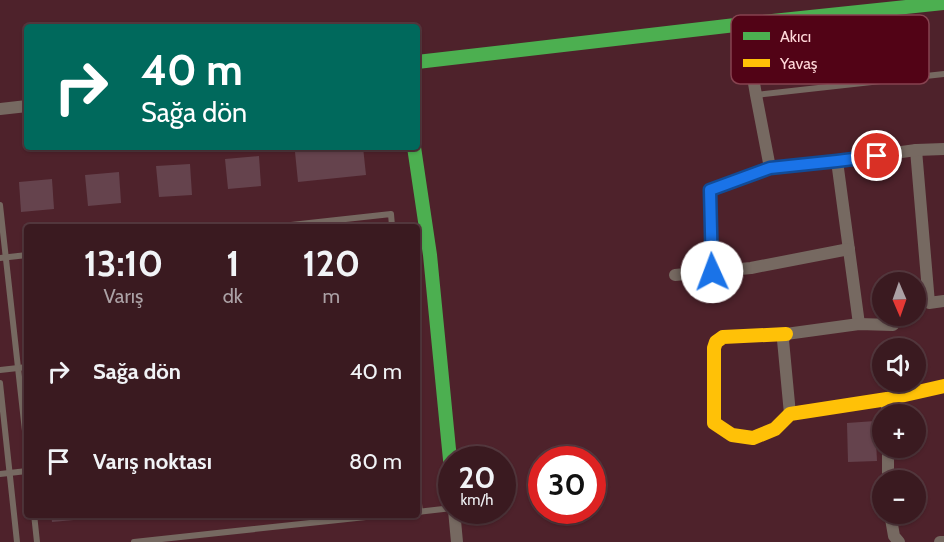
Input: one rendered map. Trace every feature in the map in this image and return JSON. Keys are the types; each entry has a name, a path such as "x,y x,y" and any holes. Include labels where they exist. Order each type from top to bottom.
{"street":[{"path":"830,15 944,3"},
{"path":"420,62 731,26"},
{"path":"754,84 770,168"},
{"path":"0,109 24,106"},
{"path":"712,272 710,190 770,168 916,150 944,149"},
{"path":"414,150 430,255 449,446"},
{"path":"916,150 929,303 944,302"},
{"path":"837,161 859,324"},
{"path":"675,275 751,268 849,249"},
{"path":"872,324 859,324 786,334 723,337 716,342 714,348 714,423 732,435 753,438 775,429 790,414 887,399 943,387"},
{"path":"786,334 783,340 790,414"},
{"path":"887,399 887,404"},
{"path":"455,524 457,542"},
{"path":"892,524 894,536 899,542"}],"lane":[{"path":"929,76 944,74"},
{"path":"756,95 854,84"},
{"path":"0,205 3,258 24,422"},
{"path":"300,224 391,214 392,224"},
{"path":"3,258 24,255"},
{"path":"0,370 24,367"},
{"path":"0,383 17,542"},
{"path":"0,474 24,471"},
{"path":"420,512 438,510"},
{"path":"34,518 37,542"},
{"path":"135,542 357,518"}],"building":[{"path":"363,150 366,175 298,182 295,152"},
{"path":"259,156 261,186 228,189 225,159"},
{"path":"190,164 192,195 159,197 156,166"},
{"path":"119,172 121,203 88,206 85,175"},
{"path":"52,179 54,209 21,212 19,182"},
{"path":"872,421 872,458 877,458 877,461 848,462 847,423"},
{"path":"52,518 85,518 85,519 52,522"}],"traffic: fast":[{"path":"830,15 944,3"},
{"path":"420,62 731,26"},
{"path":"414,150 430,255 449,446"}],"traffic: slow":[{"path":"786,334 723,337 716,342 714,348 714,423 732,435 753,438 775,429 790,414 887,399 944,386"}],"route":[{"path":"712,272 710,190 770,168 877,156"}]}
